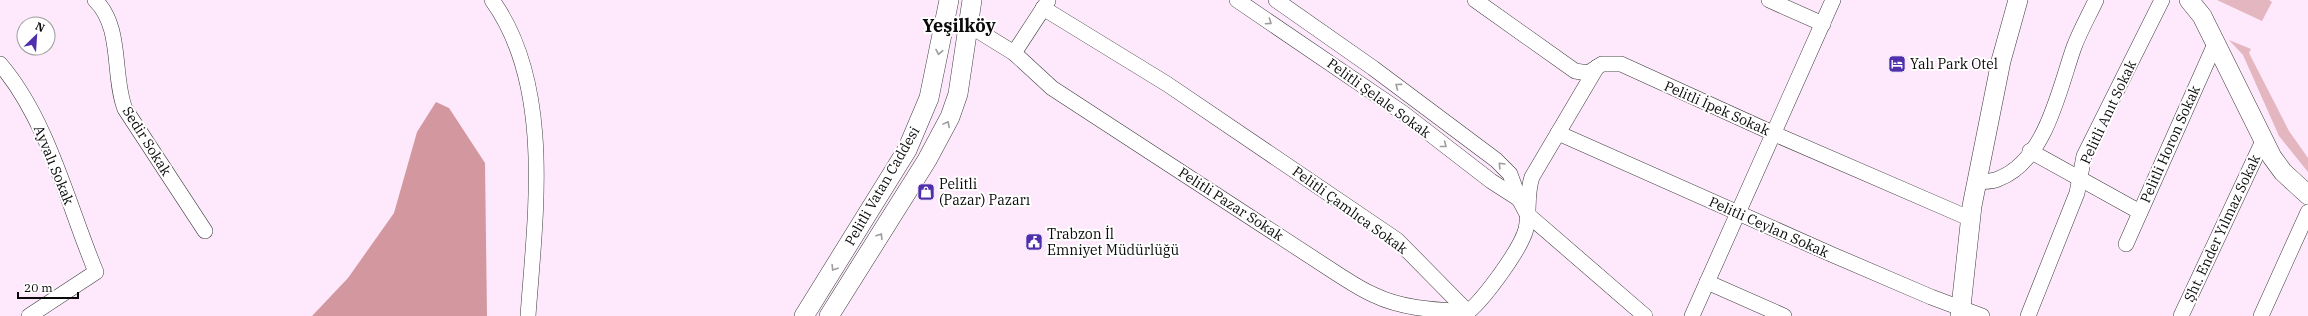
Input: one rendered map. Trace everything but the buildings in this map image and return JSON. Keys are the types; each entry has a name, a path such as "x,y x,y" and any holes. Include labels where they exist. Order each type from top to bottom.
{"street":[{"name":"Sedir Sokak","path":"95,0 101,5 118,56 120,95 125,109 205,231"},
{"path":"492,0 512,35 533,108 538,158 528,316"},
{"path":"829,316 927,160 950,117 958,94 972,0"},
{"name":"Pelitli Şelale Sokak","path":"1237,0 1403,113 1491,181 1519,199"},
{"name":"Pelitli Şelale Sokak","path":"1276,0 1373,68 1496,160 1510,174 1519,199 1527,214 1645,316"},
{"path":"1770,0 1823,24"},
{"path":"1692,316 1833,0"},
{"path":"1960,311 1977,182 2001,61 2018,0"},
{"path":"1977,182 1998,180 2011,172 2030,152 2046,130 2074,46 2096,0"},
{"name":"Pelitli Anıt Sokak","path":"2028,316 2077,193 2084,156 2162,0"},
{"path":"2189,0 2202,16 2272,158 2283,172 2308,195"},
{"name":"Pelitli İpek Sokak","path":"1484,3 1575,71 1588,73 1597,67 1609,63 1621,64 1773,134 1971,219"},
{"path":"1014,53 1046,4"},
{"name":"Pelitli Çamlıca Sokak","path":"1046,4 1397,240 1468,312"},
{"path":"948,6 968,24"},
{"name":"Pelitli Vatan Caddesi","path":"812,313 907,150 929,98 948,6"},
{"name":"Pelitli Pazar Sokak","path":"968,24 1014,53 1052,88 1339,275 1374,295 1397,303 1423,309 1468,312"},
{"name":"Pelitli Horon Sokak","path":"2126,244 2215,44"},
{"name":"Ayvalı Sokak","path":"0,64 29,107 45,141 96,272 28,316"},
{"path":"1468,312 1479,303 1506,266 1526,230 1528,189 1532,177 1597,67"},
{"name":"Pelitli Ceylan Sokak","path":"1558,133 1960,311 1982,316"},
{"name":"Şht. Ender Yılmaz Sokak","path":"2181,316 2263,141"},
{"path":"2030,152 2140,212"},
{"path":"2261,316 2308,212"},
{"path":"1707,282 1784,316"}],"shaded area":[{"path":"2217,0 2269,0 2272,2 2262,21"},
{"path":"2229,40 2251,49 2249,53 2289,131 2308,158 2308,172 2279,136 2243,55"},
{"path":"436,102 449,108 485,163 487,316 312,316 348,278 394,213 417,132"}],"place":[{"name":"Yalı Park Otel","path":"1897,64"},
{"name":"Pelitli (Pazar) Pazarı","path":"926,192"},
{"name":"Trabzon İl Emniyet Müdürlüğü","path":"1034,242"}],"district":[{"name":"Yeşilköy","path":"959,26"}]}
